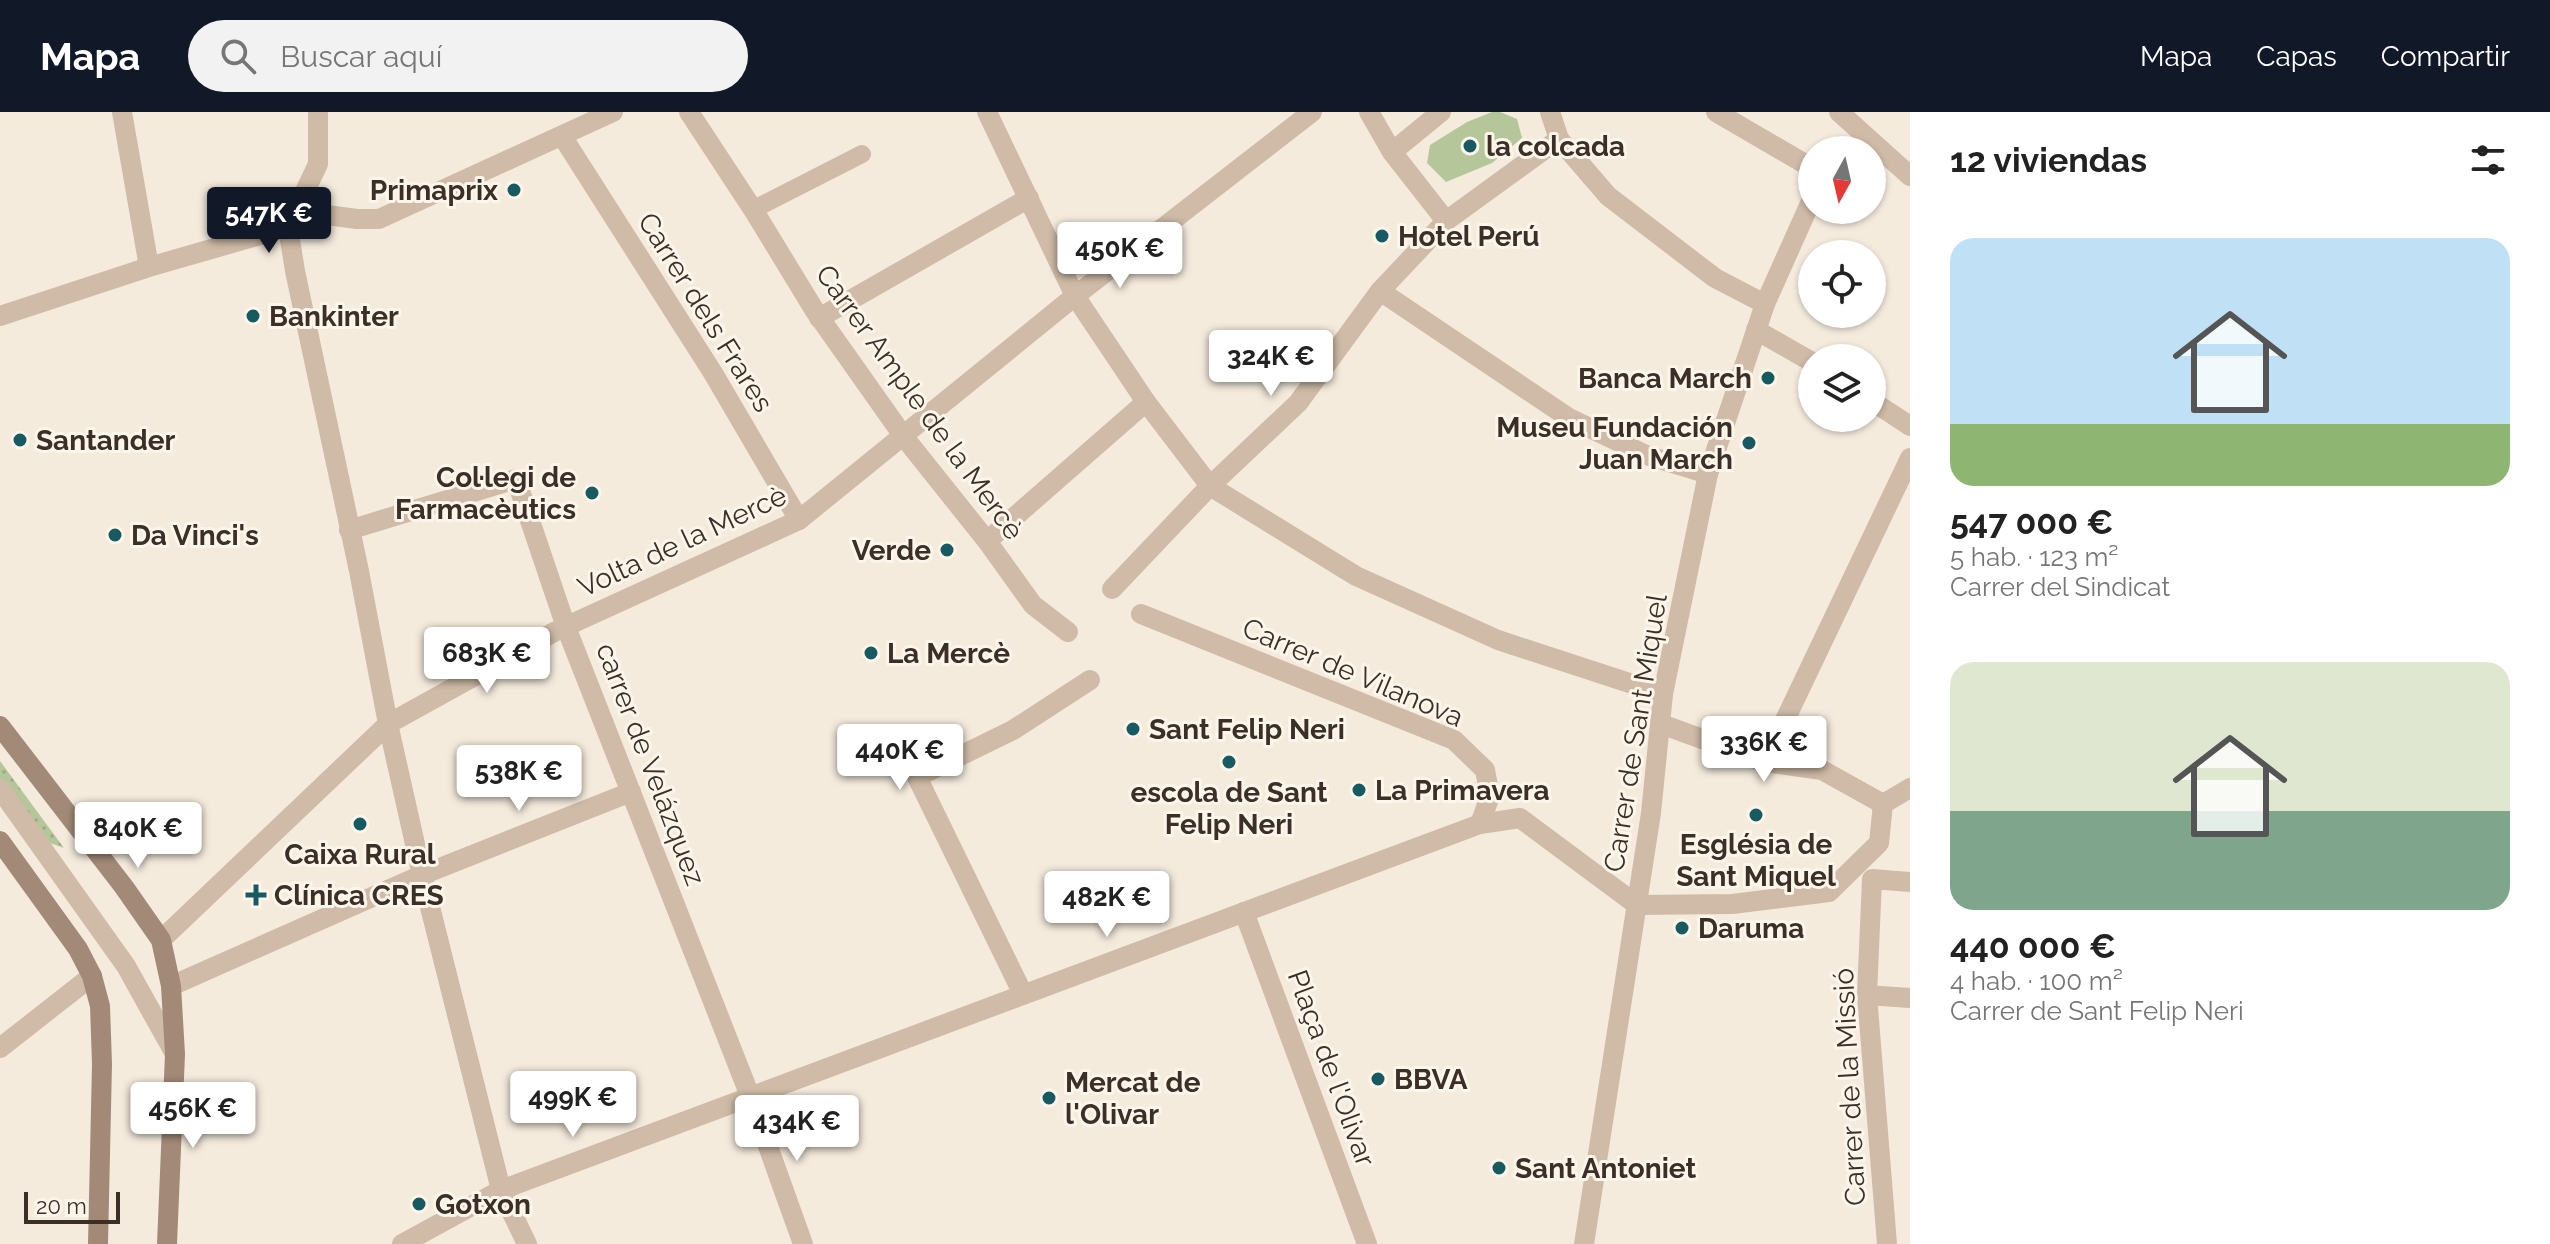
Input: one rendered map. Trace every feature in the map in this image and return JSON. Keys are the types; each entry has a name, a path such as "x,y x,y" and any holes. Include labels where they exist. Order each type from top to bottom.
{"main road":[{"path":"0,726 161,940 171,986 175,1054 167,1244"},
{"path":"0,841 78,949 92,976 100,1006 102,1064 98,1244"}],"street":[{"path":"122,112 149,267"},
{"path":"0,316 317,216 379,219 613,112"},
{"name":"Carrer Ample de la Mercè","path":"689,112 819,318 904,437 987,541 1033,605 1068,632"},
{"path":"987,112 1075,296 1146,402 1210,486 1356,576 1498,640 1663,694"},
{"name":"Volta de la Mercè","path":"161,940 388,724 566,627 799,520 1075,296 1312,112"},
{"path":"1369,112 1392,152 1446,221"},
{"path":"1392,152 1441,112"},
{"path":"1550,112 1559,139 1608,196 1715,278 1765,304"},
{"path":"1716,112 1798,160"},
{"path":"1850,116 1910,176"},
{"path":"314,117 318,164 288,227 293,262 422,875 501,1190 527,1244"},
{"name":"Carrer dels Frares","path":"562,136 713,373 799,520"},
{"path":"1112,589 1210,486 1298,403 1380,291 1446,221 1559,139"},
{"path":"819,318 1029,198"},
{"name":"Carrer de Sant Miquel","path":"1584,1244 1637,905 1663,694 1708,474 1765,304 1801,224"},
{"path":"1380,291 1569,418 1646,455 1708,474"},
{"path":"1756,330 1798,354"},
{"path":"987,541 1146,402"},
{"path":"1886,410 1910,426"},
{"path":"1765,762 1910,458"},
{"name":"carrer de Velázquez","path":"349,530 516,479 566,627 750,1096 803,1244"},
{"name":"Carrer de Vilanova","path":"1141,614 1454,740 1485,770 1490,796 1480,824"},
{"path":"1023,994 917,777 1013,730 1090,680"},
{"path":"1661,724 1765,762 1822,770 1883,804"},
{"path":"1883,804 1910,788"},
{"path":"0,789 126,966 175,1054"},
{"path":"171,986 422,875 631,792"},
{"path":"402,1244 501,1190 1480,824 1520,818 1637,905 1732,904 1829,892 1879,843 1883,804"},
{"name":"Carrer de la Missió","path":"1887,1244 1867,995 1872,879 1910,882"},
{"name":"Plaça de l'Olivar","path":"1244,912 1367,1244"},
{"path":"0,1048 92,976"},
{"path":"1867,995 1910,998"}],"lane":[{"path":"754,211 862,154"}],"green space":[{"path":"1492,112 1517,119 1522,138 1492,163 1446,182 1427,163 1430,145 1467,122"},
{"path":"0,761 64,848 50,843 0,779"}],"place":[{"name":"la colcada","path":"1470,146"},
{"name":"Primaprix","path":"514,190"},
{"name":"Hotel Perú","path":"1382,236"},
{"name":"Bankinter","path":"253,316"},
{"name":"Banca March","path":"1768,378"},
{"name":"Santander","path":"20,440"},
{"name":"Museu Fundación Juan March","path":"1749,443"},
{"name":"Col·legi de Farmacèutics","path":"592,493"},
{"name":"Da Vinci's","path":"115,535"},
{"name":"Verde","path":"947,550"},
{"name":"La Mercè","path":"871,653"},
{"name":"Sant Felip Neri","path":"1133,729"},
{"name":"escola de Sant Felip Neri","path":"1229,762"},
{"name":"La Primavera","path":"1359,790"},
{"name":"Església de Sant Miquel","path":"1756,815"},
{"name":"Caixa Rural","path":"360,824"},
{"name":"Clínica CRES","path":"256,895"},
{"name":"Daruma","path":"1682,928"},
{"name":"BBVA","path":"1378,1079"},
{"name":"Mercat de l'Olivar","path":"1049,1098"},
{"name":"Sant Antoniet","path":"1499,1168"},
{"name":"Gotxon","path":"419,1204"}]}
